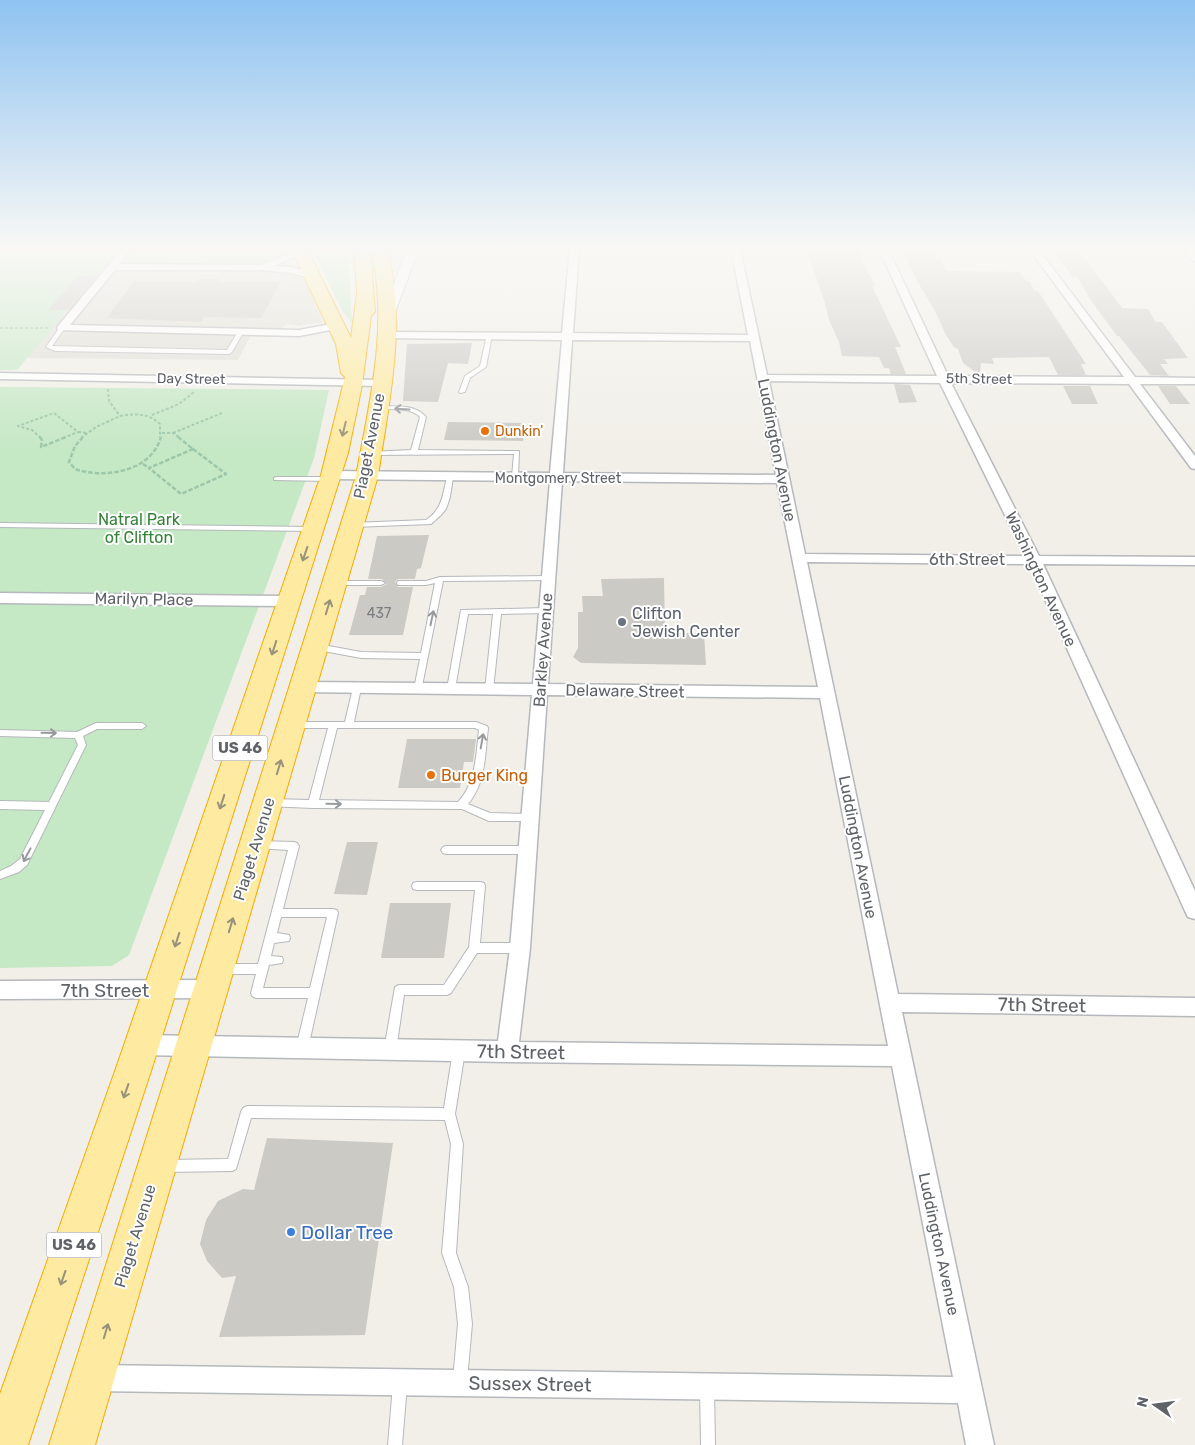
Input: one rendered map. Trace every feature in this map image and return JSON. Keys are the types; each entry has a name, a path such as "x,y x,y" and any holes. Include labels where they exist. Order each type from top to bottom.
{"highway":[{"path":"331,316 345,344 352,382"},
{"name":"Piaget Avenue","path":"5,1445 160,990 331,477 346,422 352,382 359,354 363,316"},
{"path":"369,316 372,333 388,335"},
{"name":"Piaget Avenue","path":"72,1445 335,583 369,465 388,335 388,316"}],"street":[{"path":"62,328 71,316"},
{"name":"Barkley Avenue","path":"507,1052 520,948 569,316"},
{"name":"Luddington Avenue","path":"750,316 980,1445"},
{"name":"Washington Avenue","path":"915,316 943,378 1034,560 1195,911"},
{"path":"1083,316 1134,381 1195,465"},
{"path":"62,328 298,333 336,326"},
{"path":"388,335 754,338"},
{"name":"Day Street","path":"0,376 381,383"},
{"name":"5th Street","path":"763,378 1195,381"},
{"name":"Montgomery Street","path":"331,477 369,465 450,477 783,479"},
{"name":"6th Street","path":"799,558 1195,561"},
{"name":"Marilyn Place","path":"0,598 289,601"},
{"name":"Delaware Street","path":"302,687 827,693"},
{"name":"7th Street","path":"0,990 160,990 214,979"},
{"name":"7th Street","path":"890,1003 1195,1007"},
{"name":"7th Street","path":"141,1045 507,1052 901,1056"},
{"name":"Sussex Street","path":"92,1378 969,1390"}],"lane":[{"path":"62,328 49,347 55,349 229,352 241,331"},
{"path":"462,392 467,377 483,367 489,336"},
{"path":"377,408 409,409 421,414 422,417 414,452"},
{"path":"369,465 414,452 517,452 515,477"},
{"path":"276,480 331,477"},
{"path":"352,525 428,522 436,518 443,511 450,477"},
{"path":"0,525 313,529"},
{"path":"401,583 426,583 440,579 549,578"},
{"path":"418,689 440,579"},
{"path":"335,583 381,583"},
{"path":"451,689 464,612 546,611"},
{"path":"489,690 498,612"},
{"path":"315,646 361,655 424,656"},
{"path":"349,725 357,688"},
{"path":"313,804 333,725"},
{"path":"291,726 476,725 484,728 474,789 462,805"},
{"path":"0,733 78,735 96,726 142,726"},
{"path":"0,875 15,869 24,862 82,745 78,735"},
{"path":"268,803 462,805 489,817 530,818"},
{"path":"0,805 52,806"},
{"path":"255,845 294,846 256,993 314,993"},
{"path":"446,850 528,850"},
{"path":"390,1050 399,990 447,990 474,948 480,886 417,886"},
{"path":"277,912 333,913 323,938 317,961 314,993 302,1048"},
{"path":"270,938 285,938"},
{"path":"474,948 520,948"},
{"path":"214,979 278,960"},
{"path":"459,1051 449,1114 457,1144 449,1253 461,1287 465,1324 460,1383"},
{"path":"156,1166 232,1165 247,1112 449,1114"},
{"path":"395,1445 401,1382"},
{"path":"707,1386 708,1445"}],"path":[{"path":"0,328 62,328"},
{"path":"109,386 107,395 109,401 120,416"},
{"path":"151,415 179,404 199,387"},
{"path":"139,412 151,415 161,426 162,434 161,442 155,452 143,464 111,473 91,473 74,469 69,462 76,445 100,424 120,416 139,412"},
{"path":"78,432 54,413 18,426 29,428 35,432 42,440 41,447 78,432 88,433"},
{"path":"162,434 173,433 222,413"},
{"path":"143,464 181,494 226,474 173,433"},
{"path":"149,468 194,449"}],"shaded area":[{"path":"63,316 321,316 323,322 299,326 287,324 274,336 251,335 238,360 27,358"}],"green space":[{"path":"0,316 63,316 17,370 0,370"},
{"path":"347,316 352,316 352,323"},
{"name":"Natral Park of Clifton","path":"0,387 329,390 314,458 129,955 112,966 0,968"}],"building":[{"path":"108,316 262,316 261,318 204,317 201,322 107,318"},
{"path":"828,316 886,316 901,347 895,347 906,374 891,374 889,368 884,368 879,357 842,356 839,342"},
{"path":"937,316 1055,316 1086,364 1081,364 1086,375 1058,375 1049,357 992,358 994,364 981,363 980,374 978,374 963,363 958,349 954,347"},
{"path":"1103,316 1153,316 1156,322 1162,322 1188,358 1164,359 1168,364 1160,364 1169,376 1150,375 1119,336 1117,336"},
{"path":"472,343 468,364 448,363 438,402 403,401 407,344"},
{"path":"894,384 910,385 917,402 899,403"},
{"path":"1063,386 1090,386 1098,404 1072,404"},
{"path":"1158,386 1176,386 1190,404 1170,404"},
{"name":"Dunkin'","path":"448,422 525,423 523,441 444,440"},
{"path":"429,535 421,568 417,569 415,579 398,579 395,582 398,587 413,587 403,635 349,635 360,595 365,595 367,587 381,587 387,584 382,579 368,579 377,536"},
{"name":"Clifton Jewish Center","path":"664,578 665,633 704,633 706,665 581,663 573,657 578,648 578,612 583,612 582,596 603,596 601,579"},
{"name":"Burger King","path":"407,739 476,739 473,762 464,762 460,788 398,788"},
{"path":"347,842 378,842 367,895 334,894"},
{"path":"390,903 451,903 444,958 381,958"},
{"name":"Dollar Tree","path":"267,1138 393,1143 365,1335 219,1337 236,1276 222,1278 207,1261 200,1244 206,1220 218,1201 243,1189 254,1190"}],"place":[{"name":"Dunkin'","path":"485,431"},
{"name":"Clifton Jewish Center","path":"622,622"},
{"name":"Burger King","path":"431,775"},
{"name":"Dollar Tree","path":"291,1232"}]}
